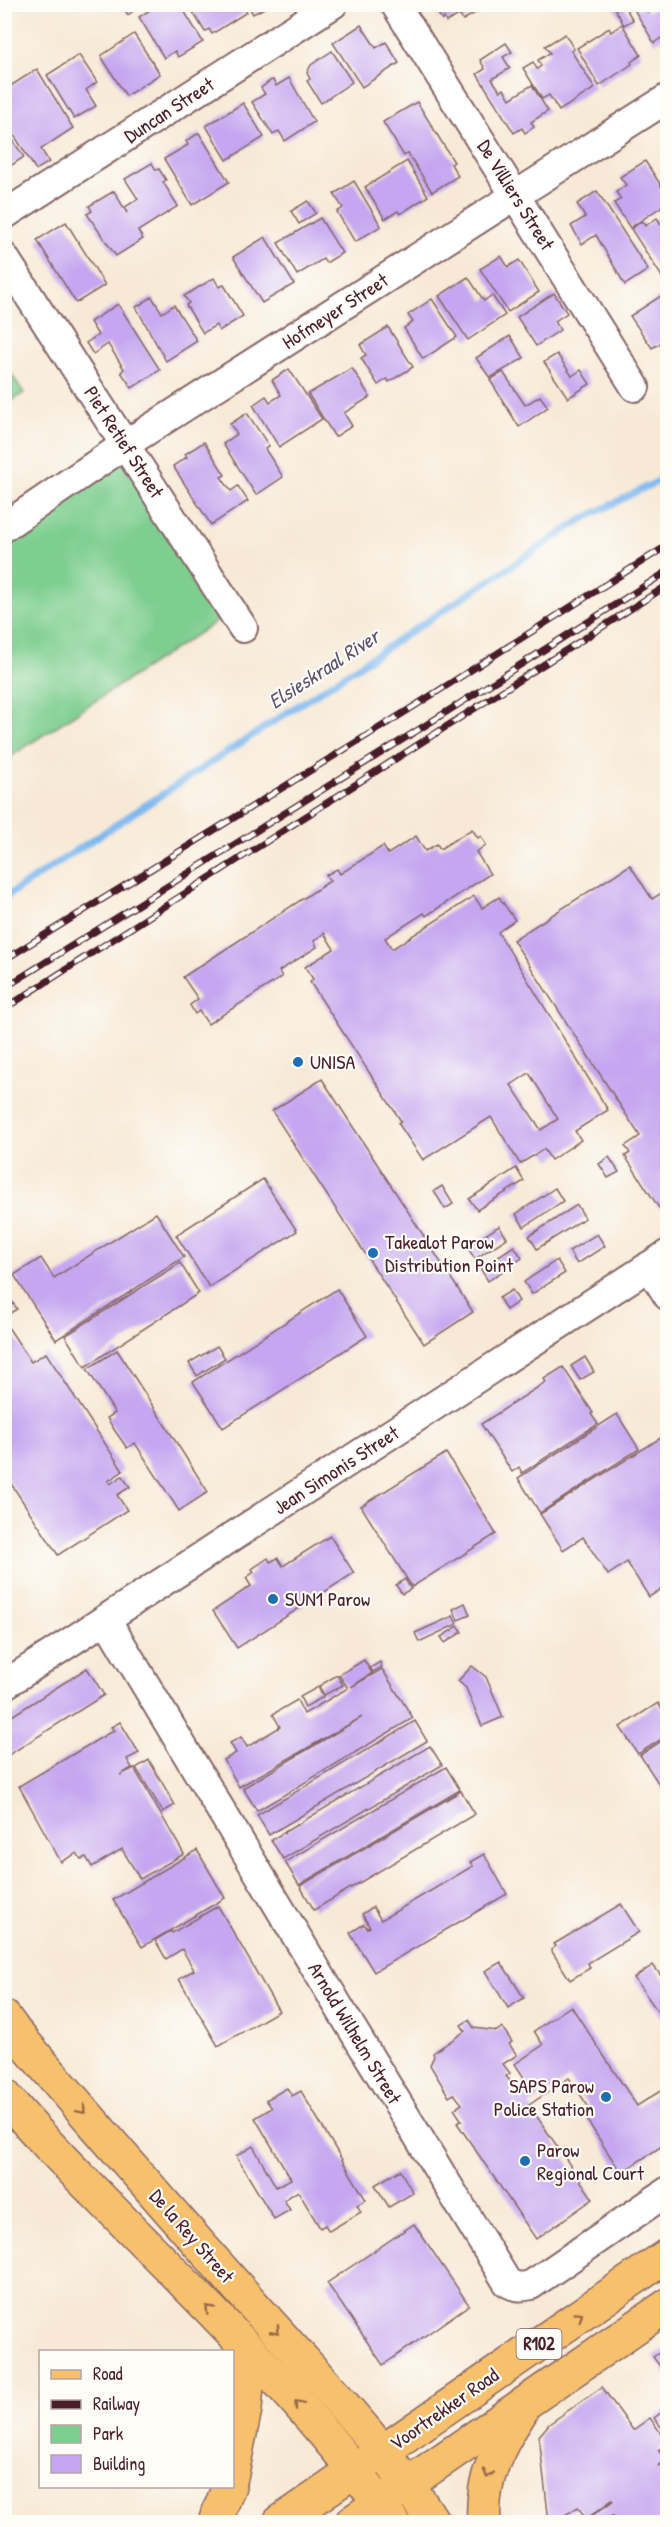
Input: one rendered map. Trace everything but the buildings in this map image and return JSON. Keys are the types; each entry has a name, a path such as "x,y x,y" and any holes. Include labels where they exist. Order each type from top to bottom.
{"main road":[{"name":"De la Rey Street","path":"4,2017 382,2452 433,2523"},
{"path":"4,2050 51,2105 58,2118 62,2138 58,2154"},
{"name":"De la Rey Street","path":"4,2095 58,2154 250,2351 354,2471 386,2513"},
{"name":"Voortrekker Road","path":"280,2523 668,2255"},
{"name":"Voortrekker Road","path":"352,2523 386,2513 406,2484 668,2305"},
{"path":"234,2463 245,2409 250,2351"},
{"path":"484,2523 483,2500 491,2464 526,2404"},
{"path":"215,2523 229,2488"}],"street":[{"name":"Duncan Street","path":"4,215 333,4"},
{"name":"De Villiers Street","path":"395,4 635,387"},
{"name":"Hofmeyer Street","path":"4,527 126,444 668,98"},
{"name":"Piet Retief Street","path":"4,257 243,628"},
{"path":"658,1260 668,1296"},
{"name":"Jean Simonis Street","path":"4,1685 658,1260"},
{"name":"Arnold Wilhelm Street","path":"106,1619 507,2282 522,2287 531,2285 668,2191"}],"green space":[{"path":"4,363 24,393 5,405 4,405"},
{"path":"124,459 225,616 5,760 5,539"}],"waterway":[{"name":"Elsieskraal River","path":"4,898 583,519 668,476"}],"railway":[{"path":"4,960 405,712 668,545"},
{"path":"4,988 668,571"},
{"path":"4,1009 668,585"}],"place":[{"name":"UNISA","path":"298,1062"},
{"name":"Takealot Parow Distribution Point","path":"373,1253"},
{"name":"SUN1 Parow","path":"273,1599"},
{"name":"SAPS Parow Police Station","path":"606,2097"},
{"name":"Parow Regional Court","path":"525,2161"}]}
